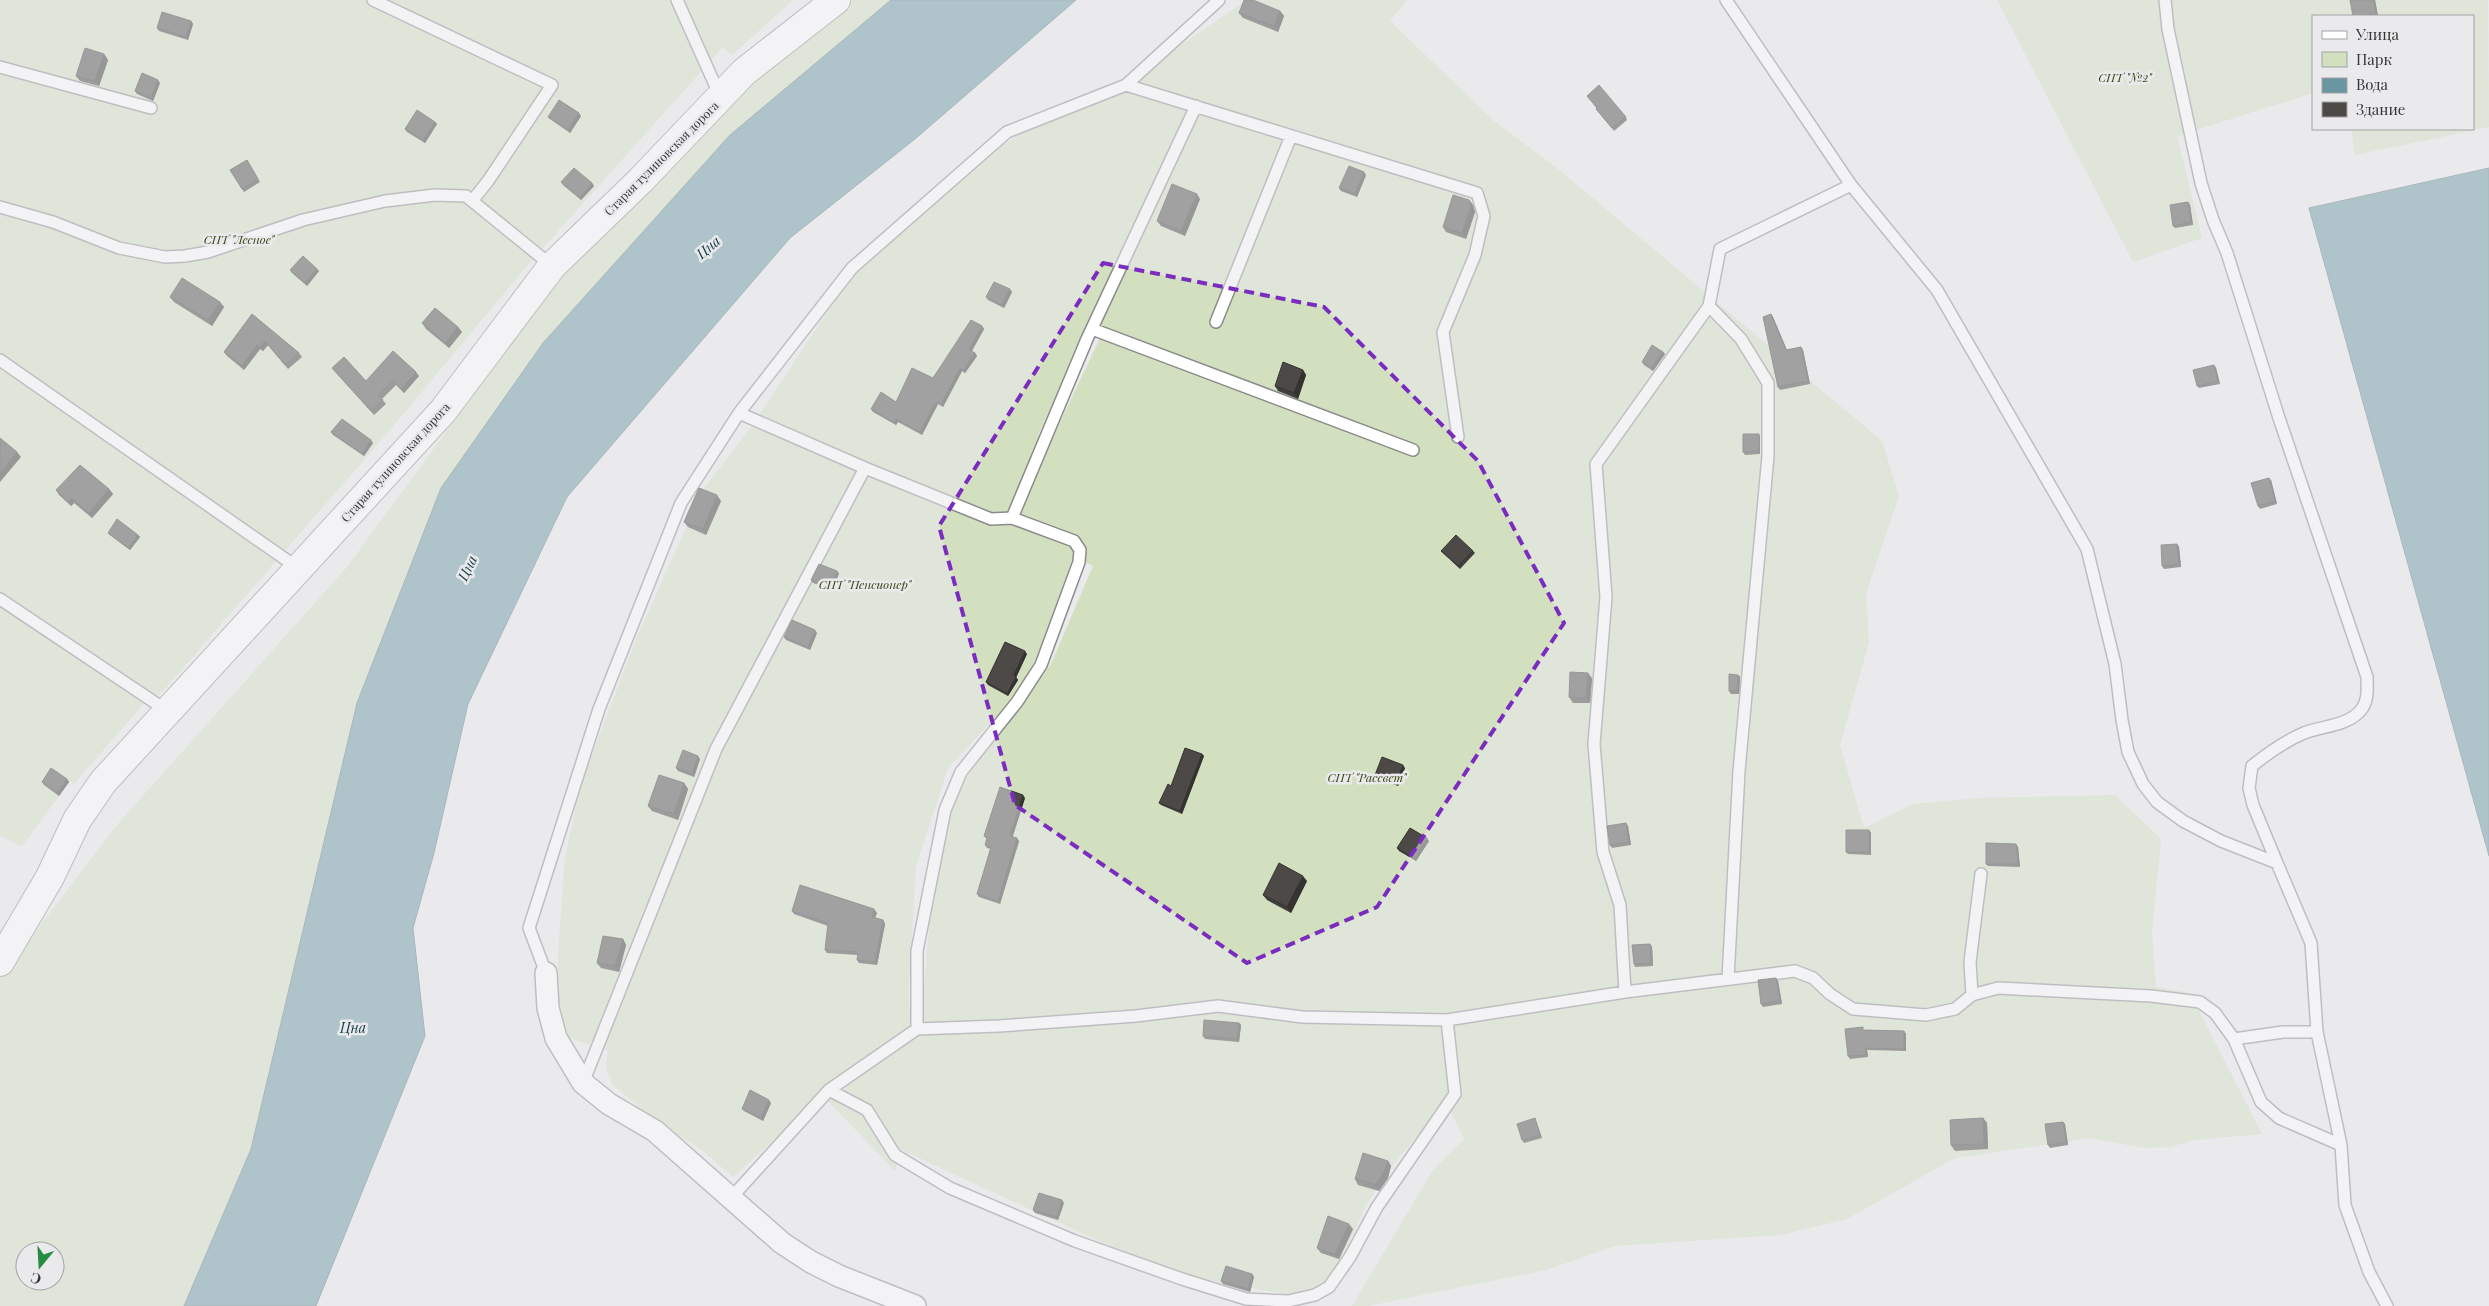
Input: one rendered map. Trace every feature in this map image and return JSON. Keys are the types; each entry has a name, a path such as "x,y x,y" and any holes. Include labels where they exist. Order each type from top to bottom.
{"street":[{"name":"Старая тулиновская дорога","path":"0,962 50,877 77,820 103,782 169,712 298,568 374,489 443,411 552,266 640,181 744,72 836,0"},
{"path":"546,974 548,1008 556,1038 584,1082 609,1104 655,1131 775,1238 810,1262 839,1276 916,1306"}],"lane":[{"path":"373,0 552,86 488,181 472,201"},
{"path":"677,0 720,97"},
{"path":"546,974 529,928 600,709 681,503 740,413 852,268 1007,132 1126,85 1219,0"},
{"path":"2165,0 2168,29 2201,184 2227,253 2278,418 2367,677 2368,697 2361,710 2344,722 2304,733 2272,749 2252,766 2249,788 2253,805 2312,943 2317,1032 2341,1145 2344,1205 2368,1272 2387,1306"},
{"path":"1731,2 1851,185 1937,290 2087,549 2115,664 2128,752 2143,784 2157,802 2183,821 2221,841 2277,863"},
{"path":"0,67 151,108"},
{"path":"1126,85 1477,193 1484,216 1475,256 1443,332 1458,437"},
{"path":"1012,518 1092,329 1196,106"},
{"path":"1216,322 1291,136"},
{"path":"1625,992 1620,905 1603,852 1594,744 1606,597 1596,464 1709,306 1720,248 1851,185"},
{"path":"0,207 53,222 119,248 165,257 208,252 303,220 385,202 435,195 466,196 552,266"},
{"path":"1709,306 1741,338 1768,383 1768,456 1740,771 1728,978"},
{"path":"1092,329 1412,450"},
{"path":"0,360 298,568"},
{"path":"740,413 864,468 991,519 1012,518 1074,541 1080,550 1080,562 1041,665 1017,702 961,772 944,810 917,951 916,1029"},
{"path":"584,1082 716,749 864,468"},
{"path":"0,599 169,712"},
{"path":"1972,996 1970,962 1981,874"},
{"path":"731,1198 829,1090 916,1029 999,1026 1136,1016 1218,1006 1302,1018 1447,1020 1625,992 1795,971 1813,978 1830,994 1853,1009 1884,1013 1926,1015 1955,1009 1972,996 1998,988 2151,996 2200,1002 2214,1013 2234,1039 2261,1102 2279,1118 2341,1145"},
{"path":"829,1090 867,1110 894,1155 950,1188 1075,1241 1182,1279 1246,1299 1288,1301 1315,1295 1329,1287 1350,1258 1377,1207 1455,1094 1447,1020"},
{"path":"2234,1039 2283,1032 2317,1032"}],"highlighted area":[{"path":"1103,263 1324,307 1478,461 1564,623 1377,907 1247,963 1015,805 939,526"}],"green space":[{"name":"СНТ \"Лесное\"","path":"0,0 793,0 732,55 723,47 527,266 389,431 163,691 156,697 151,695 74,784 70,781 22,846 0,836"},
{"path":"839,0 891,0 730,135 357,703 251,1149 184,1306 0,1306 0,978 117,825 347,567 555,283 702,119"},
{"name":"СНТ \"Рассвет\"","path":"1247,0 1407,0 1390,21 1494,121 1557,168 1882,441 1899,496 1866,593 1869,642 1840,745 1864,828 1913,804 1979,798 2115,795 2161,839 2152,933 2156,987 2190,993 2262,1134 2195,1140 2170,1147 2143,1148 2091,1138 1955,1158 1847,1219 1780,1235 1615,1246 1546,1270 1368,1306 1352,1306 1433,1170 1464,1139 1446,1102 1395,1162 1366,1205 1342,1260 1326,1282 1307,1291 1286,1294 1222,1283 1164,1268 1101,1242 902,1150 895,1171 823,1096 733,1177 702,1150 659,1124 613,1085 606,1068 608,1050 559,1035 558,953 565,858 580,786 637,637 704,488 751,427 867,252 986,154 1103,87 1116,92 1131,79","holes":["1091,323 1104,330 1051,441 1038,435","1073,557 1093,566 1051,664 958,789 937,866 931,903 922,1012 910,1020 909,988 916,866 948,768 1020,691 1039,651"]},
{"name":"СНТ \"№2\"","path":"1997,0 2488,0 2489,127 2355,155 2351,130 2474,130 2474,15 2312,15 2312,93 2177,136 2202,238 2133,262"}],"water":[{"name":"Цна","path":"891,0 1076,0 915,139 790,238 567,497 468,704 434,853 413,928 425,1036 316,1306 184,1306 251,1149 357,703 441,488 543,343 730,135"},
{"path":"2489,168 2489,856 2309,208"}],"building":[{"path":"1244,0 1253,0 1280,11 1274,26 1239,13"},
{"path":"2350,0 2374,0 2376,14 2353,15"},
{"path":"162,12 191,21 186,37 157,28"},
{"path":"85,48 104,54 95,81 76,76"},
{"path":"142,73 158,80 151,98 135,91"},
{"path":"1599,85 1626,117 1612,128 1587,96"},
{"path":"559,100 579,113 568,130 548,117"},
{"path":"417,110 435,122 423,140 405,129"},
{"path":"247,160 258,179 242,189 230,170"},
{"path":"1349,166 1364,172 1355,194 1339,188"},
{"path":"574,168 592,183 580,198 561,182"},
{"path":"1172,184 1197,194 1181,231 1157,221"},
{"path":"1453,195 1469,200 1471,207 1462,233 1443,227"},
{"path":"2188,202 2191,222 2173,226 2170,205"},
{"path":"303,256 317,269 305,283 290,270"},
{"path":"182,278 220,302 208,320 170,297"},
{"path":"994,282 1010,289 1002,305 986,297"},
{"path":"435,308 458,327 445,343 422,323"},
{"path":"252,314 299,353 285,365 265,341 260,347 257,345 242,366 224,352"},
{"path":"1771,314 1786,350 1801,347 1808,381 1778,387 1763,317"},
{"path":"971,320 982,326 969,350 975,353 963,371 960,368 941,404 936,402 920,432 896,419 894,423 871,409 881,392 896,402 912,368 933,378"},
{"path":"1652,345 1663,352 1651,368 1642,362"},
{"path":"393,351 416,372 401,389 393,381 378,395 383,400 371,411 332,368 344,357 366,381"},
{"path":"1283,362 1303,370 1294,393 1275,386"},
{"path":"2214,365 2218,381 2197,386 2193,370"},
{"path":"342,419 371,440 362,454 331,432"},
{"path":"1743,434 1759,434 1759,451 1743,452"},
{"path":"0,438 17,452 0,473"},
{"path":"80,465 109,489 89,513 71,498 68,502 56,490"},
{"path":"2269,478 2275,501 2258,506 2251,483"},
{"path":"699,488 717,495 703,529 684,522"},
{"path":"117,519 138,535 128,548 108,533"},
{"path":"1456,535 1473,551 1458,566 1441,551"},
{"path":"2177,544 2179,564 2162,566 2161,545"},
{"path":"819,564 837,571 831,588 811,580"},
{"path":"792,620 815,630 808,647 784,637"},
{"path":"1005,642 1025,651 1014,675 1016,677 1007,694 986,682"},
{"path":"1570,672 1588,673 1586,698 1569,697"},
{"path":"1729,674 1738,675 1737,691 1729,691"},
{"path":"1185,748 1202,754 1180,811 1159,803 1168,784 1171,786"},
{"path":"683,750 698,756 692,774 676,768"},
{"path":"1382,757 1403,765 1396,783 1375,775"},
{"path":"51,768 67,779 57,793 42,782"},
{"path":"659,775 684,783 674,814 648,806"},
{"path":"1000,787 1023,795 1010,836 1017,838 998,901 977,894 991,847 985,845 987,838 984,836"},
{"path":"1626,823 1629,842 1610,845 1607,826"},
{"path":"1410,828 1427,838 1414,859 1397,848"},
{"path":"1846,830 1869,830 1869,852 1846,852"},
{"path":"1986,843 2016,844 2018,864 1986,864"},
{"path":"1279,863 1303,876 1287,907 1263,895"},
{"path":"800,885 874,909 872,917 883,920 875,962 857,960 858,952 825,950 828,923 792,911"},
{"path":"603,936 623,939 615,966 597,963"},
{"path":"1650,944 1651,963 1634,964 1632,945"},
{"path":"1776,978 1780,1001 1761,1004 1758,980"},
{"path":"1204,1020 1239,1023 1237,1039 1203,1036"},
{"path":"1863,1027 1863,1030 1904,1031 1904,1049 1865,1048 1866,1055 1848,1056 1845,1029"},
{"path":"750,1090 769,1100 761,1118 742,1109"},
{"path":"1535,1118 1540,1135 1522,1140 1517,1124"},
{"path":"1983,1118 1984,1144 1951,1145 1950,1120"},
{"path":"2063,1122 2066,1142 2048,1145 2045,1124"},
{"path":"1363,1153 1388,1161 1384,1172 1375,1185 1355,1179"},
{"path":"1039,1193 1062,1200 1057,1217 1033,1210"},
{"path":"1328,1216 1349,1224 1335,1254 1317,1248"},
{"path":"1226,1266 1252,1274 1248,1289 1221,1281"}],"park label":[{"name":"СНТ \"Пенсионер\"","path":"865,584"}]}
